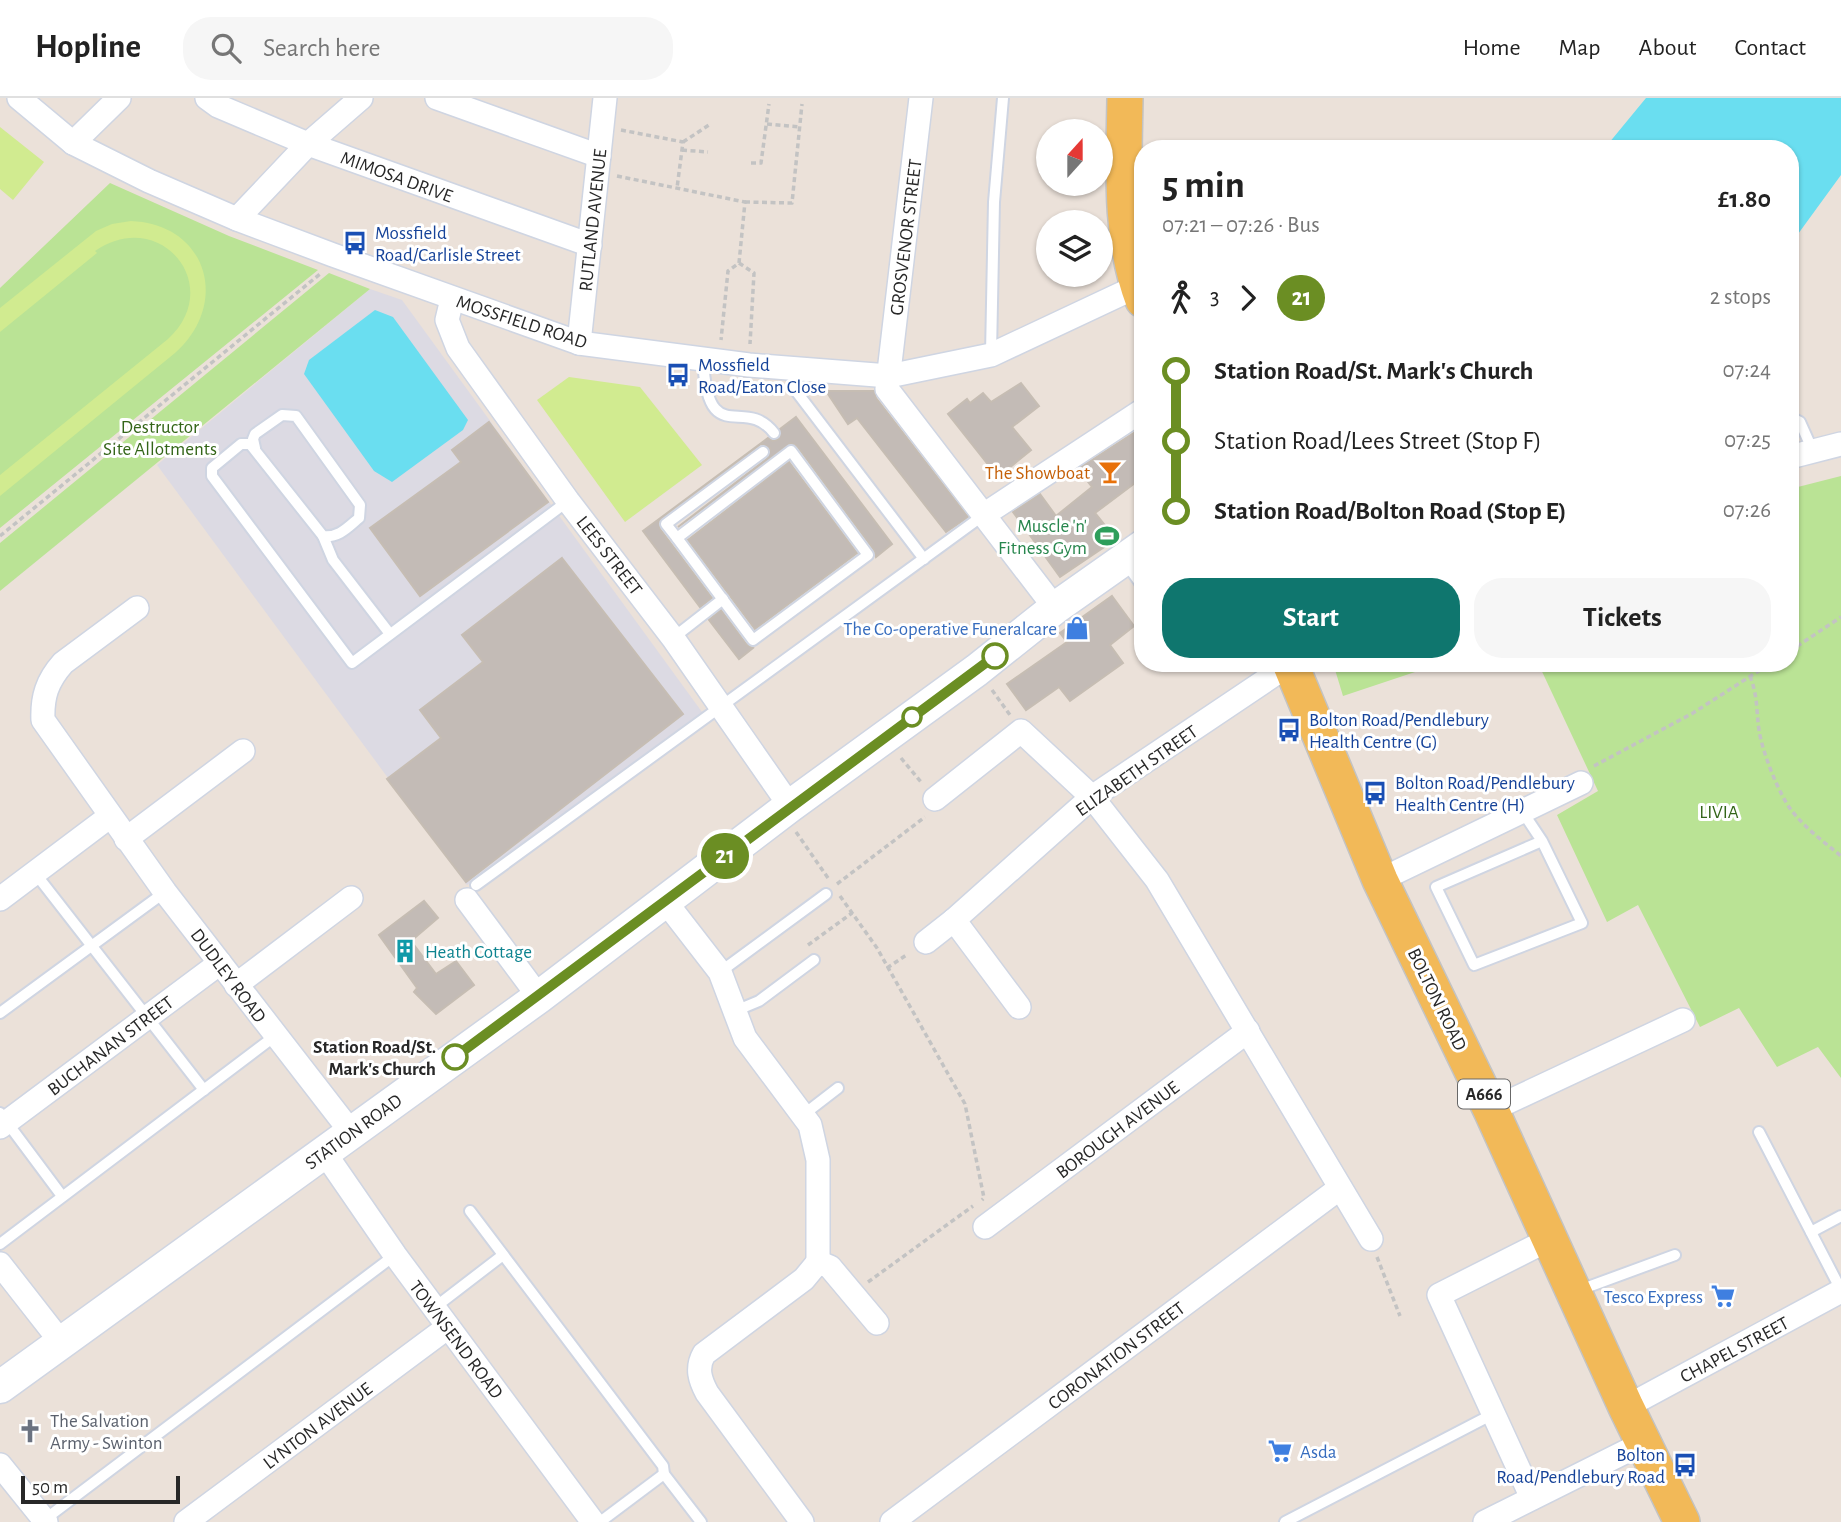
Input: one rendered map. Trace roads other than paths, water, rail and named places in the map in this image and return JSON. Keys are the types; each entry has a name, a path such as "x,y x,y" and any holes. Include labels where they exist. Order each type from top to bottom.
{"main road":[{"path":"1125,98 1134,196"},
{"name":"STATION ROAD","path":"0,1387 538,998 789,806 1133,553"},
{"name":"BOLTON ROAD","path":"1294,672 1380,880 1492,1110 1626,1407 1682,1522"}],"street":[{"name":"MOSSFIELD ROAD","path":"19,98 73,143 149,181 237,219 579,343 711,361 889,376 991,355 1134,295"},
{"path":"73,143 119,98"},
{"name":"MIMOSA DRIVE","path":"207,98 231,104 307,144 590,245"},
{"path":"237,219 307,144 361,98"},
{"path":"437,98 598,164"},
{"name":"RUTLAND AVENUE","path":"579,343 605,98"},
{"name":"GROSVENOR STREET","path":"889,376 921,98"},
{"name":"LEES STREET","path":"452,299 447,320 458,348 568,501 673,638 789,806"},
{"path":"889,376 887,390 1055,608"},
{"path":"985,514 1134,416"},
{"path":"1799,455 1841,444"},
{"name":"DUDLEY ROAD","path":"137,608 63,663 46,689 42,705 43,720 109,817 165,892 351,1132"},
{"name":"ELIZABETH STREET","path":"926,942 1092,797 1277,672"},
{"path":"935,799 1021,731 1092,797 1157,880 1371,1239"},
{"path":"126,839 243,751"},
{"path":"1380,880 1581,783"},
{"path":"0,899 109,817"},
{"path":"471,892 538,998"},
{"path":"236,985 351,898"},
{"path":"665,901 720,972 745,1038 813,1132 818,1160 818,1262 804,1279 704,1354 699,1371 700,1380 707,1393 802,1522"},
{"path":"954,920 1018,1007"},
{"name":"BUCHANAN STREET","path":"2,1121 149,1017 219,963"},
{"path":"1492,1110 1683,1020"},
{"name":"BOROUGH AVENUE","path":"985,1227 1248,1031"},
{"name":"TOWNSEND ROAD","path":"324,1152 395,1255 593,1522"},
{"name":"CORONATION STREET","path":"892,1522 1340,1188"},
{"path":"1532,1498 1439,1295 1550,1239"},
{"path":"818,1262 830,1267 877,1323"},
{"path":"0,1264 61,1342"},
{"name":"CHAPEL STREET","path":"1626,1407 1841,1290"},
{"name":"LYNTON AVENUE","path":"186,1522 448,1327"},
{"path":"1485,1522 1643,1443"},
{"path":"0,1465 45,1521"}],"lane":[{"path":"991,355 994,202 1003,98"},
{"path":"711,361 705,388 717,411 732,418 755,419 768,425 774,433"},
{"path":"797,369 796,391 924,559"},
{"path":"255,448 255,434 282,415 288,413 296,416 360,505 359,517 335,537 323,536"},
{"path":"1799,422 1813,451"},
{"path":"390,635 334,560 323,536 255,448 250,444 241,444 215,463 212,476 352,663 390,635 568,501"},
{"path":"677,538 791,451 868,555 753,640 666,524 763,452"},
{"path":"471,892 720,706 985,514"},
{"path":"673,638 723,599"},
{"path":"1522,811 1542,841 1582,923 1474,965 1436,887 1542,841"},
{"path":"36,873 204,1090"},
{"path":"720,972 830,890"},
{"path":"0,1013 165,892"},
{"path":"735,1011 759,1001 814,960"},
{"path":"0,1244 275,1036"},
{"path":"803,1115 838,1088"},
{"path":"2,1121 62,1196"},
{"path":"1759,1132 1841,1290"},
{"path":"470,1211 663,1466 664,1474 701,1522"},
{"path":"1811,1232 1841,1216"},
{"path":"45,1521 395,1255"},
{"path":"434,1308 503,1255"},
{"path":"1574,1292 1675,1255"},
{"path":"1285,1522 1493,1414"},
{"path":"600,1522 664,1474"}],"water":[{"path":"1646,98 1841,98 1841,175 1799,233 1799,140 1611,140"},
{"path":"375,310 393,317 468,420 463,430 392,482 374,471 304,374 309,360"}],"place":[{"name":"Mossfield Road/Carlisle Street","path":"355,243"},
{"name":"Mossfield Road/Eaton Close","path":"678,375"},
{"name":"The Showboat","path":"1110,472"},
{"name":"Muscle 'n' Fitness Gym","path":"1107,536"},
{"name":"The Co-operative Funeralcare","path":"1077,628"},
{"name":"Bolton Road/Pendlebury Health Centre (G)","path":"1289,730"},
{"name":"Bolton Road/Pendlebury Health Centre (H)","path":"1375,793"},
{"name":"Heath Cottage","path":"405,951"},
{"name":"Station Road/St. Mark's Church","path":"455,1057"},
{"name":"Tesco Express","path":"1723,1296"},
{"name":"The Salvation Army - Swinton","path":"30,1431"},
{"name":"Asda","path":"1280,1451"},
{"name":"Bolton Road/Pendlebury Road","path":"1685,1465"}],"park label":[{"name":"Destructor Site Allotments","path":"160,437"},
{"name":"LIVIA","path":"1719,811"}]}
